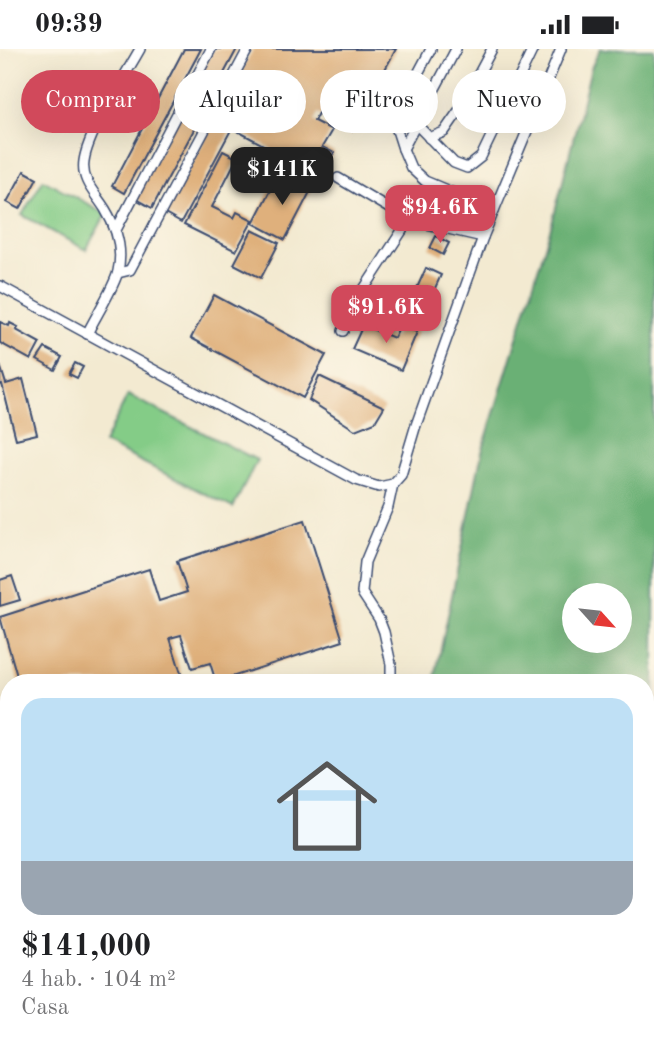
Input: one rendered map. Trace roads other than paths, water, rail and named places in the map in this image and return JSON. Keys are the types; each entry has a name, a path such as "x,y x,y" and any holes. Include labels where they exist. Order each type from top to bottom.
{"lane":[{"path":"87,334 118,273 120,255 116,230 106,209 85,181 84,161 94,133 140,49"},
{"path":"116,230 211,49"},
{"path":"118,273 130,270 248,49"},
{"path":"431,49 399,109 395,124 403,149 411,168 425,181 494,210"},
{"path":"438,83 456,49"},
{"path":"429,138 444,132 460,109 492,49"},
{"path":"424,133 454,163 467,168 481,157 533,49"},
{"path":"391,674 384,632 362,593 365,562 388,507 393,484 401,475 415,428 494,210 561,49"},
{"path":"403,149 411,133"},
{"path":"338,178 409,220 484,237"},
{"path":"344,331 362,292 409,220"},
{"path":"0,286 356,480 379,487 393,484"}]}
